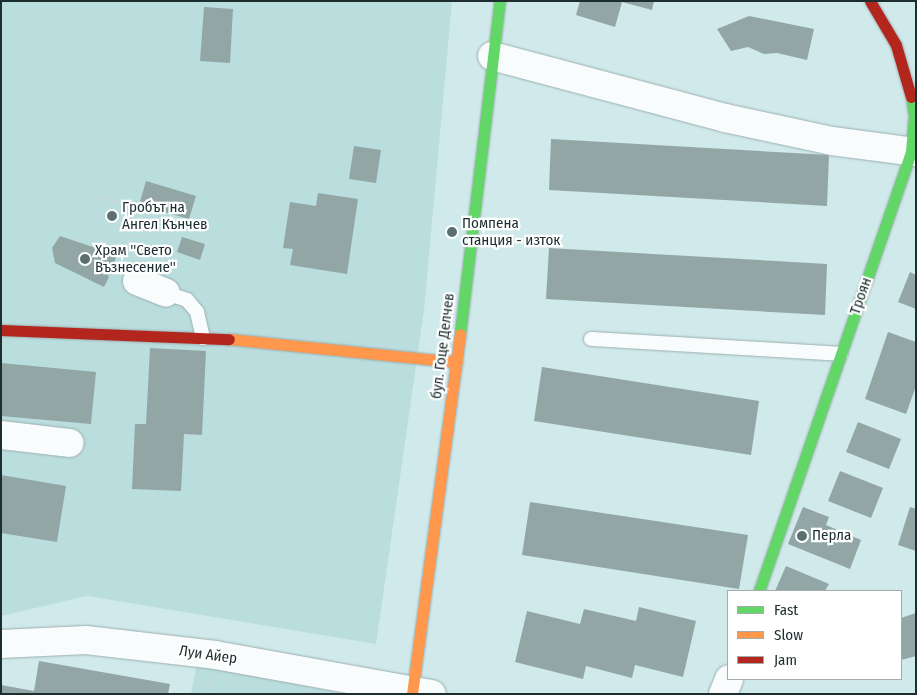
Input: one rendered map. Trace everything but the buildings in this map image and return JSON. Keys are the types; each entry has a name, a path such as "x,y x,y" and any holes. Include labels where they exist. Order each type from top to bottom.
{"street":[{"name":"бул. Гоце Делчев","path":"419,692 492,56 500,1"},
{"name":"Троян","path":"759,590 913,152 914,115 909,81 896,45 870,1"},
{"path":"492,56 725,118 832,141 913,152"},
{"path":"135,269 166,293"},
{"path":"1,330 203,338 457,362"},
{"path":"1,436 70,443"},
{"name":"Луи Айер","path":"1,644 86,640 215,655 419,692"},
{"path":"724,694 729,680"}],"lane":[{"path":"166,293 187,300 198,312 203,338"},
{"path":"591,339 841,354"}],"path":[{"path":"100,196 143,210 128,250 135,269"}],"shaded area":[{"path":"1,1 452,1 424,310 376,644 87,596 1,616"},
{"path":"197,663 330,691 339,694 191,694"}],"traffic: fast":[{"path":"460,334 500,1"},
{"path":"759,590 911,151 914,115 911,97"}],"traffic: slow":[{"path":"412,694 460,334"},
{"path":"229,339 457,362"}],"traffic: jam":[{"path":"870,1 896,45 911,97"},
{"path":"1,330 229,339"}],"place":[{"name":"Гробът на Ангел Кънчев","path":"112,216"},
{"name":"Помпена станция - изток","path":"452,232"},
{"name":"Храм ''Свето Възнесение''","path":"85,259"},
{"name":"Перла","path":"802,536"}]}
